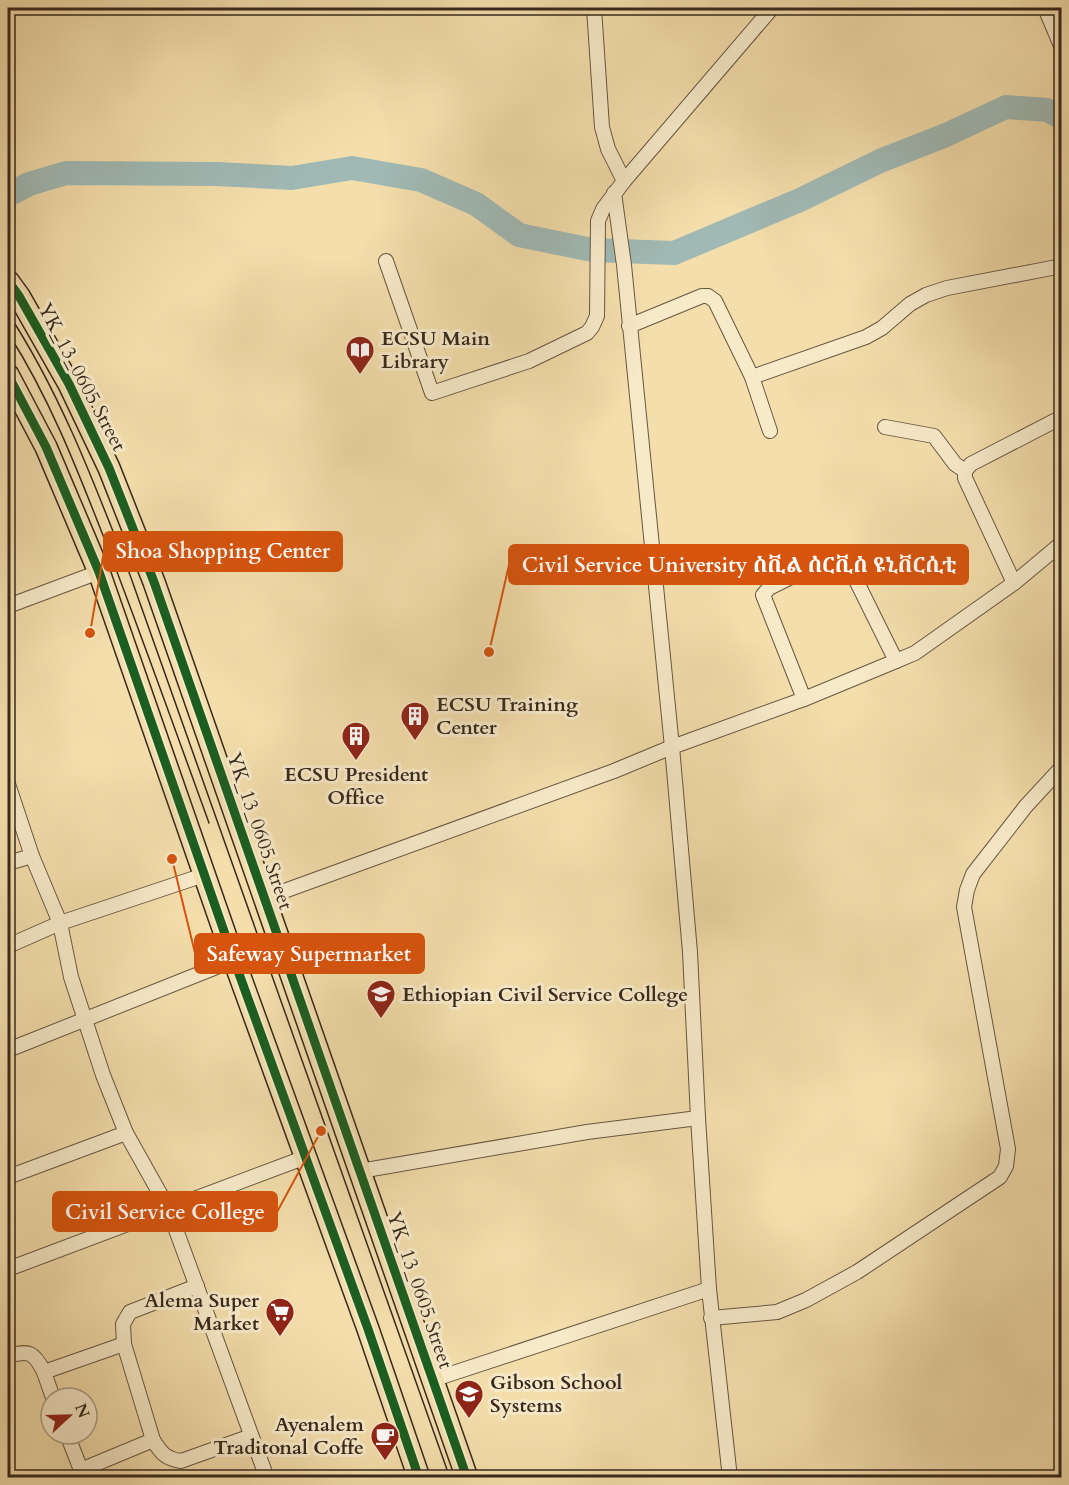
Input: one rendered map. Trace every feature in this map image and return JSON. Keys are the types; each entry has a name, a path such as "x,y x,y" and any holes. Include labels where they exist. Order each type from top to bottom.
{"main road":[{"name":"YK_13_0605 Street","path":"8,280 69,384 110,468 154,582 467,1478"},
{"path":"8,375 46,447 99,572 234,960 419,1478"}],"street":[{"path":"594,8 602,127 608,149 624,181"},
{"path":"386,261 432,393 529,361 586,333 597,316 598,221 603,209 624,181 772,8"},
{"path":"1045,8 1062,48"},
{"path":"614,194 620,227 672,747 690,952 708,1289 730,1478"},
{"path":"752,377 866,337 882,328 910,304 926,295 947,288 1062,266"},
{"path":"629,326 702,296 708,296 715,301 752,377 770,431"},
{"path":"1014,583 965,478 965,471 971,464 1062,417"},
{"path":"885,427 934,436 955,464 965,471"},
{"path":"265,898 614,771 672,747 804,699 915,653 1014,583 1062,543"},
{"path":"804,699 763,595 769,588 835,555 841,556 847,562 896,661"},
{"path":"8,606 99,572"},
{"path":"711,1318 777,1312 806,1300 857,1272 1000,1177 1006,1166 1008,1149 964,907 973,874 1026,806 1062,767"},
{"path":"8,784 32,856 60,923 71,977 103,1075 126,1133 168,1208 267,1478"},
{"path":"8,863 32,856"},
{"path":"8,946 60,923 204,875"},
{"path":"8,1050 86,1021 234,960"},
{"path":"360,1171 587,1132 698,1118"},
{"path":"8,1177 126,1133"},
{"path":"8,1269 306,1157"},
{"path":"197,1286 130,1312 123,1324 124,1344 153,1440 161,1454 172,1460 181,1461 251,1436"},
{"path":"432,1380 708,1289"},
{"path":"44,1372 124,1344"},
{"path":"8,1356 21,1352 31,1353 37,1359 49,1386"},
{"path":"71,1446 81,1474 153,1440"}],"waterway":[{"path":"8,195 29,184 66,173 217,174 292,178 352,168 421,180 476,204 519,235 592,250 674,253 800,200 880,161 946,135 1006,107 1047,110 1062,118"}],"tram line":[{"path":"8,313 61,408 130,575 450,1478"},
{"path":"8,333 38,384 75,465 121,582 209,823"}],"cycle path":[{"path":"8,281 19,296 69,384 109,468 154,582 467,1478"},
{"path":"8,375 46,447 99,572 234,960 368,1329 419,1478"}],"place":[{"name":"ECSU Main Library","path":"360,376"},
{"name":"Shoa Shopping Center","path":"90,633"},
{"name":"Civil Service University ስቪል ሰርቪስ ዩኒቨርሲቲ","path":"489,652"},
{"name":"ECSU Training Center","path":"415,742"},
{"name":"ECSU President Office","path":"356,762"},
{"name":"Safeway Supermarket","path":"172,859"},
{"name":"Ethiopian Civil Service College","path":"381,1020"},
{"name":"Civil Service College","path":"321,1131"},
{"name":"Alema Super Market","path":"280,1338"},
{"name":"Gibson School Systems","path":"469,1420"},
{"name":"Ayenalem Traditonal Coffe","path":"385,1462"}]}
